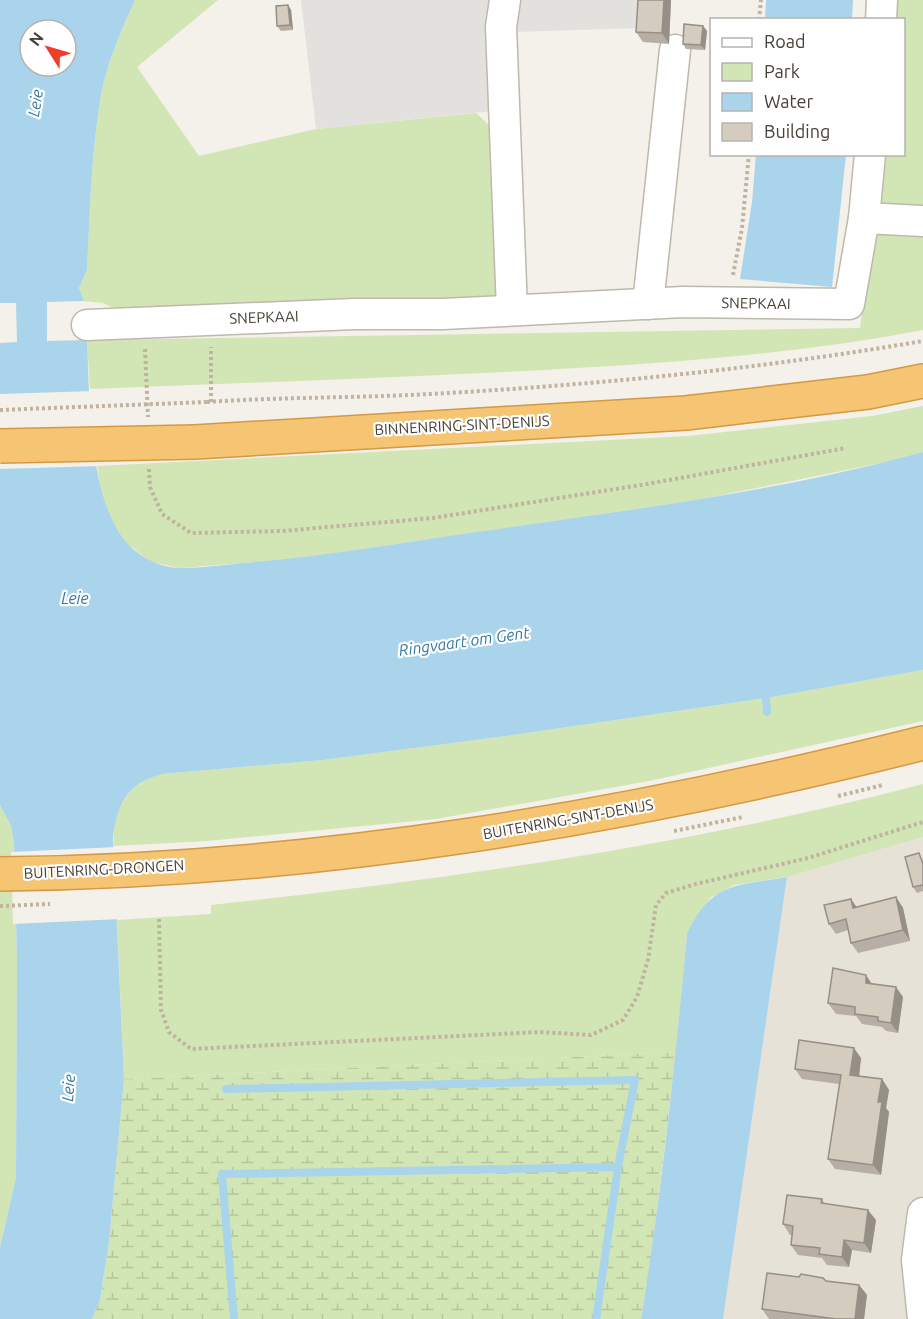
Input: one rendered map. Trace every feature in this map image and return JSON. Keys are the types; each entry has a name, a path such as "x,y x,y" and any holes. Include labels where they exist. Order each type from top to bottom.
{"highway":[{"name":"BINNENRING-SINT-DENIJS","path":"0,446 195,442 686,412 868,392 923,381"},
{"name":"BUITENRING-SINT-DENIJS","path":"208,864 439,842 665,802 799,774 923,743"},
{"name":"BUITENRING-DRONGEN","path":"0,874 208,864"}],"street":[{"path":"505,0 501,27 512,310"},
{"path":"881,18 882,0"},
{"path":"648,304 675,50"},
{"name":"SNEPKAAI","path":"87,325 648,304 849,304 864,218 870,156"},
{"path":"864,218 923,221"},
{"path":"922,1319 917,1260 923,1213"}],"path":[{"path":"759,18 761,0"},
{"path":"729,303 742,228 749,156"},
{"path":"209,402 212,319"},
{"path":"142,322 148,420"},
{"path":"0,410 430,394 683,375 831,357 923,341"},
{"path":"149,465 150,488 162,514 190,533 259,532 433,518 647,484 846,448"},
{"path":"159,919 162,1010 169,1032 191,1049 540,1032 591,1035 623,1020 637,997 648,960 656,905 666,893 771,865 808,858 923,822"}],"shaded area":[{"path":"301,0 489,0 493,111 316,129"},
{"path":"514,0 643,0 641,28 511,32"},
{"path":"923,837 923,1319 723,1319 787,877"}],"green space":[{"path":"135,0 218,0 137,67 199,156 316,129 476,113 499,134 501,299 121,311 103,303 84,301 79,288 87,270 93,161 101,95 111,59"},
{"path":"894,0 923,0 923,330 782,351 639,364 431,376 90,389 87,340 860,328 884,156 905,156 905,18 893,18"},
{"path":"923,406 923,452 891,461 697,500 295,559 179,568 151,562 126,543 116,532 103,503 97,466 688,436 872,416"},
{"path":"923,670 923,721 649,781 436,819 207,841 114,846 115,821 124,800 139,784 162,774 323,760 506,736 766,698"},
{"path":"923,784 923,837 787,877 734,885 710,898 687,934 676,1052 124,1079 117,920 211,914 211,905 391,884 569,858 747,825"},
{"path":"0,805 11,826 14,843 17,959 16,1177 0,1248"},
{"path":"676,1052 652,1253 641,1319 92,1319 100,1300 109,1242 124,1079"}],"water":[{"path":"0,0 135,0 111,59 101,95 93,161 87,270 79,288 84,301 47,302 47,341 87,340 91,423 100,485 109,513 121,536 138,553 148,559 170,567 189,568 331,553 702,499 813,478 923,452 923,670 766,698 506,736 323,760 162,774 132,789 117,815 113,838 124,1079 109,1242 100,1300 92,1319 0,1319 0,1248 16,1177 17,959 14,843 11,826 0,805 0,343 17,342 16,303 0,303"},
{"path":"766,0 853,0 852,18 765,18"},
{"path":"756,156 846,156 832,287 740,279 752,202"},
{"path":"787,877 723,1319 641,1319 662,1175 687,934 696,917 716,895 740,885"}],"pier":[{"path":"93,391 100,466 0,469 0,394"},
{"path":"117,847 120,919 13,924 11,852"}],"building":[{"path":"638,0 664,0 662,33 636,32"},
{"path":"288,5 290,25 277,26 276,6"},
{"path":"684,24 703,26 701,45 683,44"},
{"path":"919,853 923,864 923,885 913,887 905,857"},
{"path":"896,897 903,930 851,943 846,919 829,924 824,905 851,899 853,908"},
{"path":"833,968 866,975 866,983 896,987 891,1023 878,1021 878,1017 855,1014 855,1007 828,1003"},
{"path":"799,1040 854,1048 850,1075 882,1079 878,1102 882,1102 873,1165 828,1159 841,1075 795,1069"},
{"path":"787,1195 822,1199 821,1203 868,1210 864,1243 844,1240 842,1257 819,1254 820,1248 791,1245 793,1226 783,1224"},
{"path":"767,1273 799,1277 801,1274 823,1278 826,1281 859,1285 855,1319 836,1319 762,1309"}],"waterway":[{"path":"766,698 767,712"},
{"path":"226,1089 635,1080 618,1167"},
{"path":"234,1319 222,1174 618,1167 596,1319"}],"water label":[{"name":"Leie","path":"35,103"},
{"name":"Leie","path":"75,598"},
{"name":"Ringvaart om Gent","path":"464,641"},
{"name":"Leie","path":"68,1088"}]}
